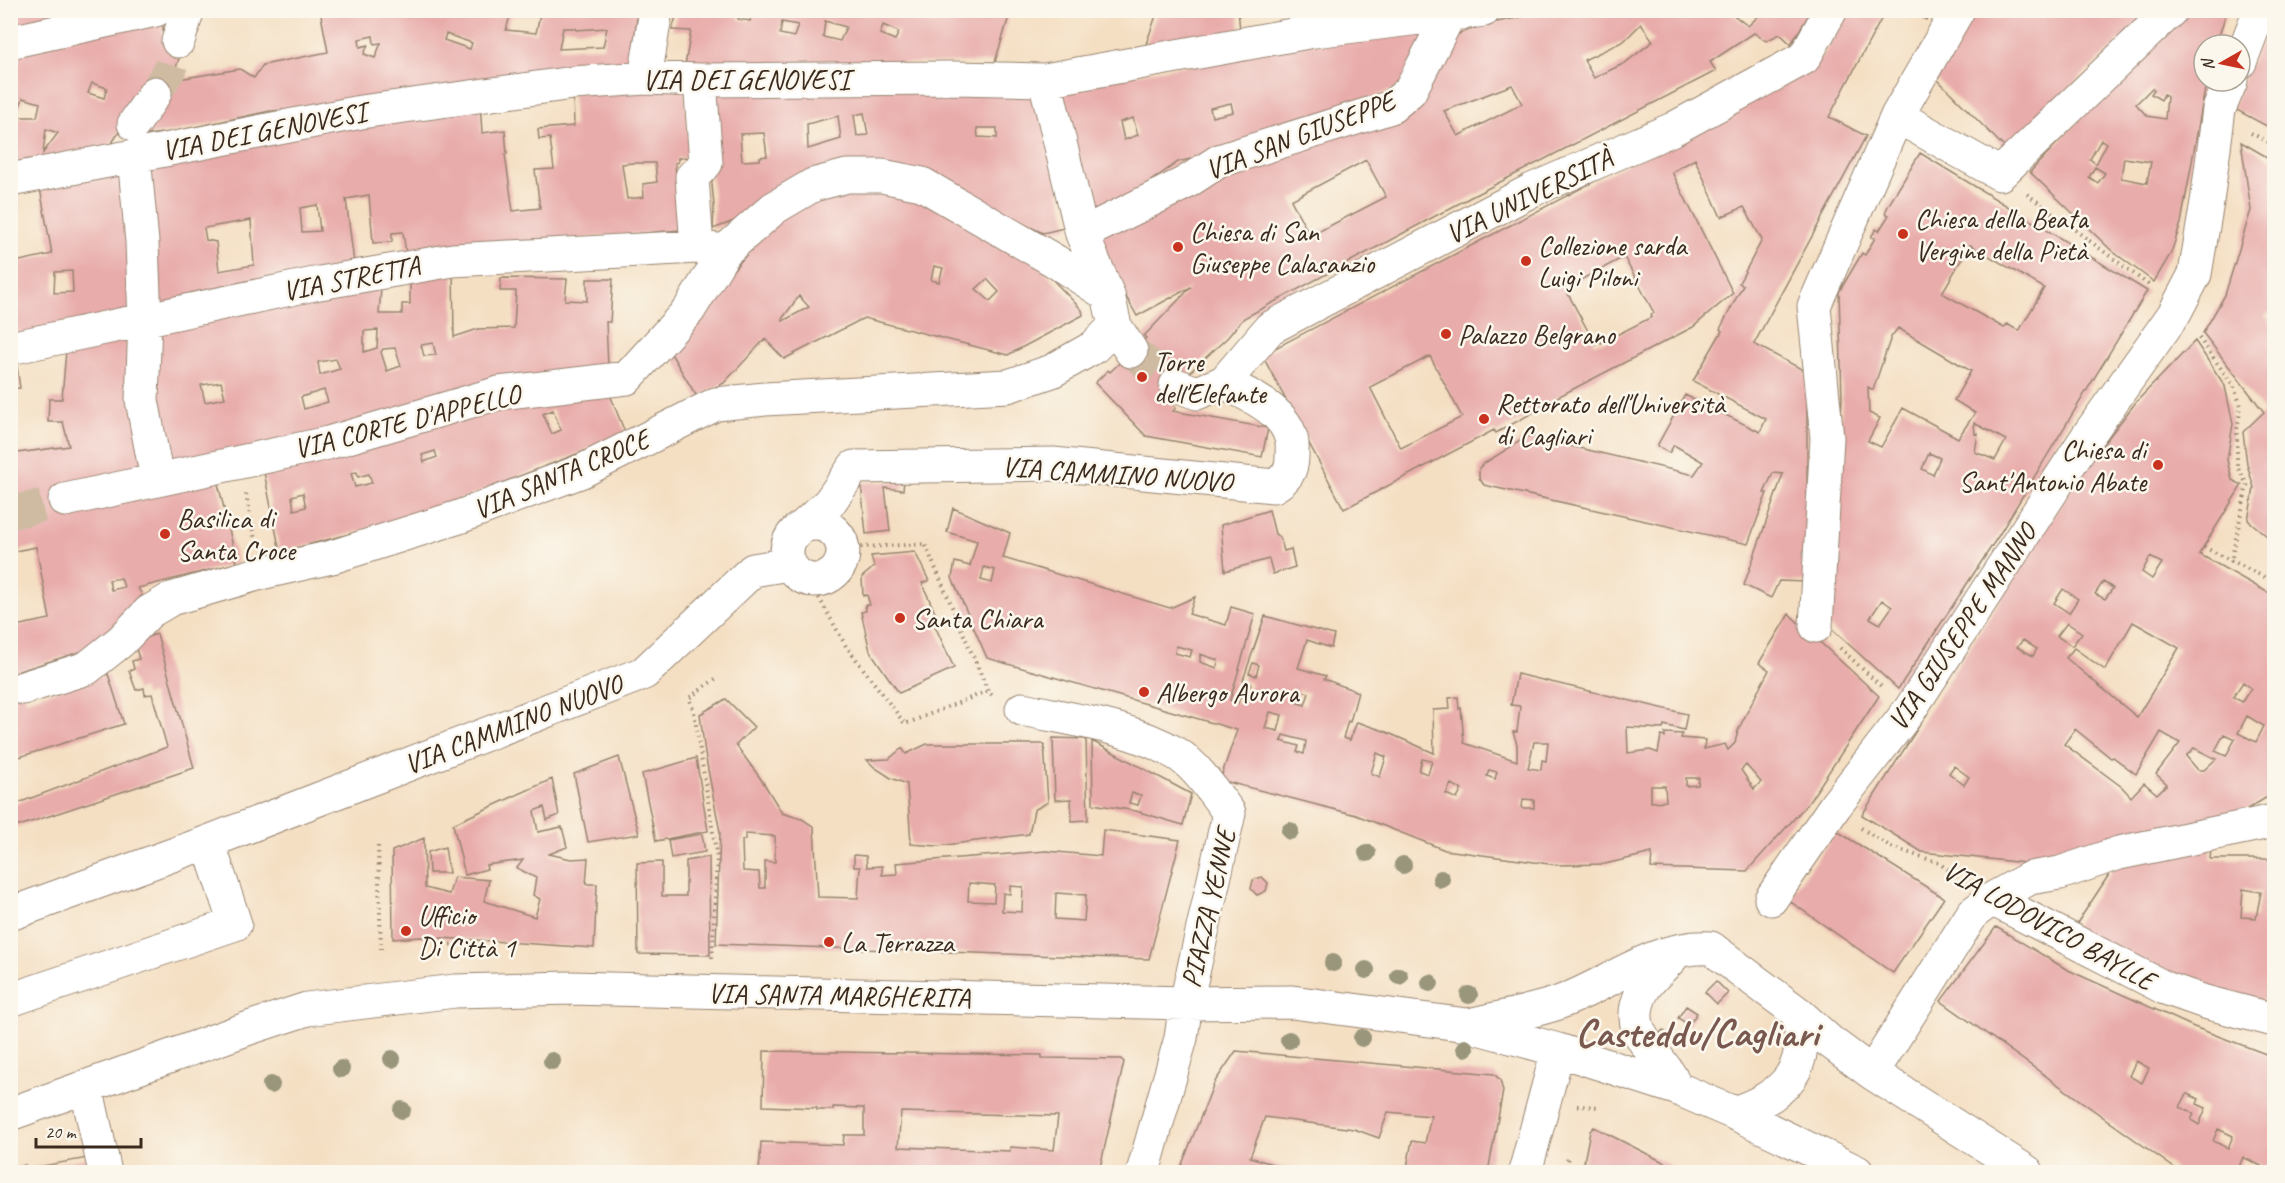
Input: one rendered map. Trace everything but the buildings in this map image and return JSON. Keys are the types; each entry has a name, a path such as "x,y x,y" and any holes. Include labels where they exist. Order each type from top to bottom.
{"street":[{"path":"10,42 156,10"},
{"path":"178,41 188,10"},
{"path":"645,78 656,10"},
{"name":"VIA DEI GENOVESI","path":"10,180 361,112 573,83 645,78 1045,80 1314,31 1484,10"},
{"name":"VIA UNIVERSITÀ","path":"1224,382 1270,328 1532,190 1673,129 1804,58 1831,10"},
{"path":"1816,626 1827,438 1815,306 1897,116 1958,10"},
{"path":"1897,116 2000,174 2171,10"},
{"path":"2251,33 2260,10"},
{"name":"VIA SAN GIUSEPPE","path":"1082,234 1185,183 1219,161 1391,106 1410,91 1449,15"},
{"path":"700,80 706,163 692,177 711,249"},
{"path":"1045,80 1082,234 1118,324"},
{"path":"134,124 154,93"},
{"name":"VIA GIUSEPPE MANNO","path":"1771,899 1833,808 1909,711 2089,434 2174,314 2195,274 2219,109 2226,93"},
{"path":"134,156 142,242 145,321 142,400 157,479"},
{"name":"VIA CORTE D'APPELLO","path":"65,500 328,442 499,393 627,378 689,310 711,249 813,185 847,176 882,176 922,184 1055,261 1118,324"},
{"name":"VIA STRETTA","path":"10,348 314,284 453,260 711,249"},
{"name":"VIA SANTA CROCE","path":"23,688 87,668 121,641 149,612 171,599 261,573 332,557 459,517 582,471 716,404 765,399 1008,386 1052,371 1094,346 1118,324"},
{"path":"1176,386 1197,393 1224,382"},
{"name":"VIA CAMMINO NUOVO","path":"799,572 787,549 793,534 829,503 854,467 1053,464 1274,486 1286,479 1292,464 1291,437 1282,421 1268,407 1224,382"},
{"path":"805,525 818,524 830,528 839,537 843,549"},
{"name":"VIA CAMMINO NUOVO","path":"10,914 208,842 644,673 753,570 799,572 823,579 834,573 841,562 843,549"},
{"name":"PIAZZA YENNE","path":"1008,703 1119,729 1179,755 1206,782 1229,813 1186,1003 1181,1038 1143,1173"},
{"path":"1872,1072 1973,914 1992,899 2030,878 2060,873 2119,853 2274,821"},
{"path":"10,1000 235,924 208,842"},
{"name":"VIA LODOVICO BAYLLE","path":"1992,899 2165,988 2205,1002 2274,1020"},
{"path":"1467,1025 1555,1004 1676,951 1693,947 1711,948 1798,1012 1829,1041 1872,1072 2027,1173"},
{"path":"1676,951 1642,992 1637,1014 1639,1035 1671,1075 1676,1088 1734,1113 1857,1173"},
{"name":"VIA SANTA MARGHERITA","path":"10,1114 307,1009 455,991 570,988 1186,1003 1292,1002 1467,1025 1558,1050 1676,1088"},
{"path":"1734,1113 1758,1105 1778,1091 1794,1071 1802,1044 1798,1012"},
{"path":"1525,1173 1558,1050"},
{"path":"86,1086 105,1173"}],"path":[{"path":"2247,131 2274,145"},
{"path":"2000,174 2151,287"},
{"path":"2198,338 2233,385 2241,406 2237,430 2237,465 2247,484 2231,562"},
{"path":"239,462 256,548"},
{"path":"843,549 925,544 988,691 1008,703"},
{"path":"2204,547 2274,582"},
{"path":"799,572 846,646 905,724 988,691"},
{"path":"1816,626 1883,689"},
{"path":"712,962 717,858 694,712 689,698 718,677"},
{"name":"VIA LODOVICO BAYLLE","path":"1833,808 1891,847 1937,862 1992,899"},
{"path":"378,846 381,949"},
{"path":"438,944 473,945"},
{"path":"1575,1117 1577,1105 1600,1107"},
{"path":"1565,1173 1569,1150"}],"tunnel":[{"path":"155,93 170,69 178,41"},
{"path":"1131,351 1176,385"},
{"path":"10,513 65,500"}],"place":[{"name":"Chiesa della Beata Vergine della Pietà","path":"1903,234"},
{"name":"Chiesa di San Giuseppe Calasanzio","path":"1178,247"},
{"name":"Collezione sarda Luigi Piloni","path":"1526,261"},
{"name":"Palazzo Belgrano","path":"1446,334"},
{"name":"Torre dell'Elefante","path":"1142,377"},
{"name":"Rettorato dell'Università di Cagliari","path":"1484,419"},
{"name":"Chiesa di Sant'Antonio Abate","path":"2158,465"},
{"name":"Basilica di Santa Croce","path":"165,534"},
{"name":"Santa Chiara","path":"900,618"},
{"name":"Albergo Aurora","path":"1144,692"},
{"name":"Ufficio Di Città 1","path":"406,931"},
{"name":"La Terrazza","path":"829,942"}],"district":[{"name":"Casteddu/Cagliari","path":"1697,1033"}]}
